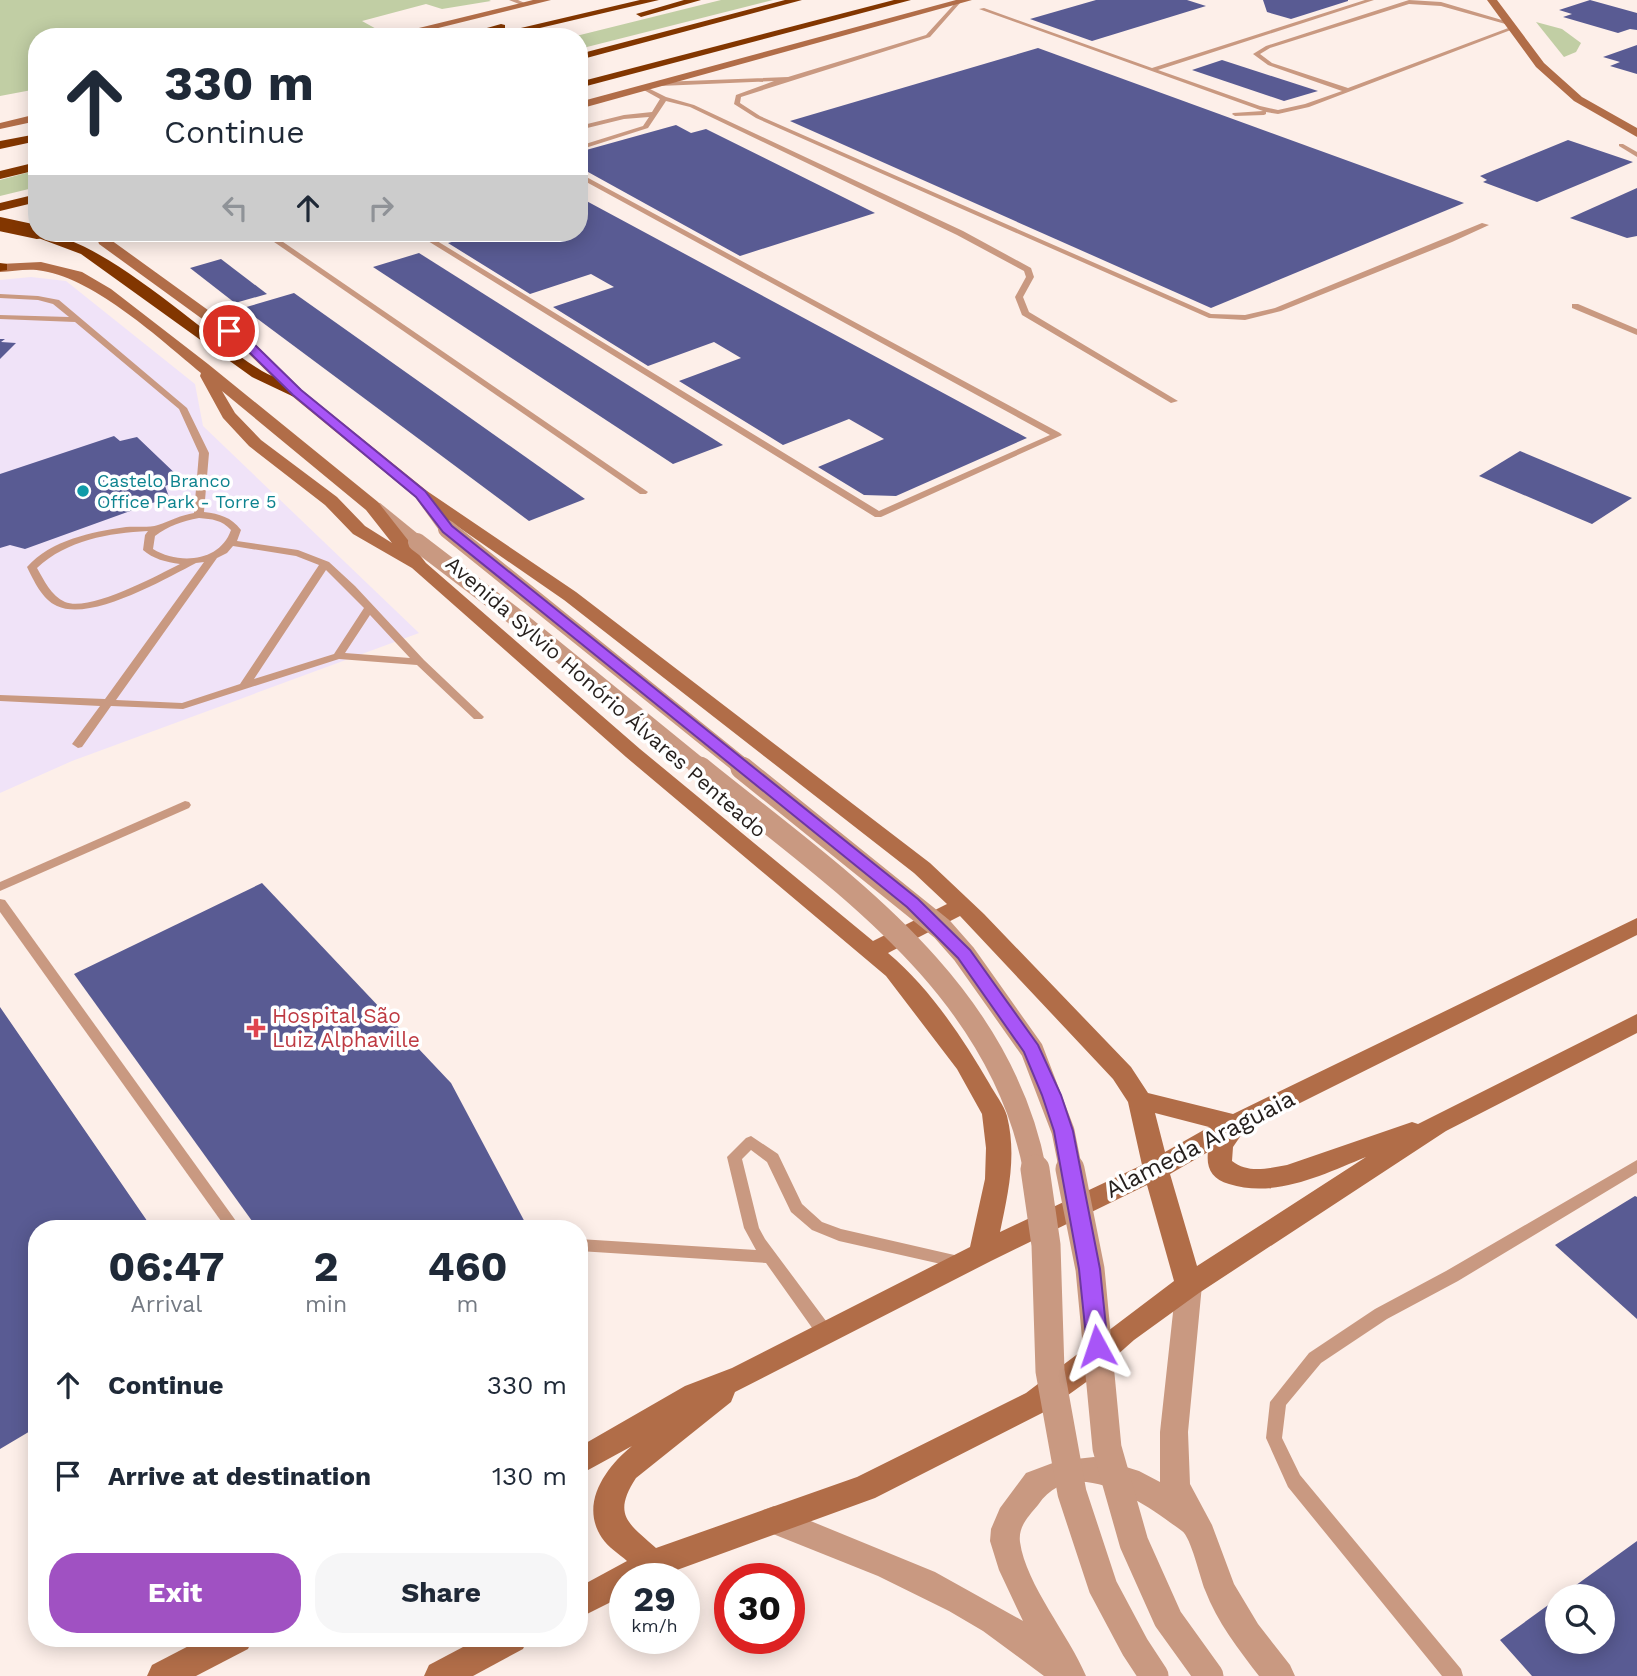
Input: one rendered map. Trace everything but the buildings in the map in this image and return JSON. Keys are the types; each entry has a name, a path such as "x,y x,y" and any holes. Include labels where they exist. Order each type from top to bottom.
{"highway":[{"path":"498,28 616,0"},
{"path":"528,28 654,0"},
{"path":"581,28 696,0"},
{"path":"588,55 797,0"},
{"path":"588,83 906,0"},
{"path":"588,73 716,37"},
{"path":"0,146 28,140"},
{"path":"0,175 28,168"},
{"path":"0,207 28,200"},
{"path":"0,224 28,230"},
{"path":"0,232 28,224"},
{"path":"63,242 86,251 257,374 297,393"}],"street":[{"path":"426,28 546,0"},
{"path":"1492,0 1539,65 1571,93 1637,133"},
{"path":"588,104 963,1"},
{"path":"0,126 28,119"},
{"name":"Avenida Sylvio Honório Álvares Penteado","path":"105,242 250,346 297,393 421,494 570,596 922,868 1122,1073 1140,1100"},
{"name":"Avenida Sylvio Honório Álvares Penteado","path":"1,267 41,267 77,275 106,292 203,368 372,506 420,567 633,753 894,970 965,1063 994,1114 999,1148 998,1179 973,1258"},
{"path":"203,368 228,415 255,443 331,501 359,530 420,567"},
{"path":"421,494 447,529 922,911 964,954 1032,1050 1063,1131 1087,1257 1107,1448 1134,1543 1162,1606 1168,1619 1209,1676"},
{"path":"372,506 514,616 871,907 923,957 967,1011 993,1050 1019,1107 1033,1168 1047,1259 1049,1363 1068,1480 1085,1545 1102,1590 1129,1642 1154,1676"},
{"path":"872,951 962,906"},
{"name":"Alameda Araguaia","path":"588,1457 695,1395 742,1377 973,1258 1157,1169 1235,1124 1637,926"},
{"path":"655,1563 865,1488 1036,1402 1079,1371 1124,1332 1189,1285 1437,1124 1637,1023"},
{"path":"1279,1676 1247,1635 1221,1592 1197,1525 1175,1486 1174,1432 1189,1285 1140,1100 1235,1124 1221,1145 1219,1165 1224,1172 1247,1179 1292,1174 1437,1124"},
{"path":"651,1563 613,1529 608,1509 611,1491 626,1469 742,1377"},
{"path":"1069,1676 1010,1562 1005,1540 1008,1521 1038,1481 1069,1471 1114,1474 1148,1489 1197,1525"},
{"path":"774,1521 909,1574 961,1599 1012,1629 1069,1676"},
{"path":"588,1598 609,1587"},
{"path":"163,1676 219,1647"},
{"path":"440,1676 495,1647"}],"lane":[{"path":"512,0 526,5"},
{"path":"1152,70 1371,0"},
{"path":"963,1 928,36 738,96 737,104 758,117 1209,316 1232,320 1275,311 1485,225"},
{"path":"1346,90 1270,64 1256,54 1268,47 1409,2 1441,4 1511,26"},
{"path":"982,9 1251,106 1278,112"},
{"path":"1235,114 1278,112 1307,106 1511,26"},
{"path":"660,84 789,79"},
{"path":"644,88 664,99 692,106 960,233 1028,270 1030,276 1019,297 1025,313 1174,401"},
{"path":"588,145 646,127 664,99"},
{"path":"588,126 624,117 656,114"},
{"path":"1621,145 1637,155"},
{"path":"434,242 878,515 1057,435 588,180"},
{"path":"278,242 643,492"},
{"path":"0,296 56,302 183,408 204,453 199,515"},
{"path":"1575,306 1637,332"},
{"path":"0,317 77,320"},
{"path":"158,528 120,529 84,539 41,556 32,567 41,586 58,602 69,606 101,601 140,587 192,561 215,554 232,543 236,530 233,524 224,519 199,515 170,521 150,535 148,550 164,560 192,561"},
{"path":"232,543 298,554 325,564 351,588 419,662 478,717"},
{"path":"78,744 215,554"},
{"path":"244,685 325,564"},
{"path":"338,656 369,609"},
{"path":"0,698 183,706 338,656 419,662"},
{"path":"0,887 185,805"},
{"path":"0,903 228,1220"},
{"path":"826,1334 769,1257 752,1228 734,1157 751,1142 773,1158 796,1208 817,1226 839,1235 973,1258"},
{"path":"1454,1676 1294,1482 1274,1438 1278,1402 1315,1358 1381,1314 1452,1276 1637,1166"},
{"path":"588,1246 769,1257"}],"shaded area":[{"path":"31,277 66,281 195,384 203,426 419,633 72,761 0,793 0,280"}],"green space":[{"path":"0,0 491,1 442,9 426,4 362,21 375,28 28,28 28,91 0,96"},
{"path":"721,0 773,0 588,47 588,33"},
{"path":"1536,22 1562,29 1581,43 1576,52 1564,57"},
{"path":"28,172 28,189 0,196 0,180"}],"place":[{"name":"Castelo Branco Office Park - Torre 5","path":"83,491"},
{"name":"Hospital São Luiz Alphaville","path":"256,1028"}],"route":[{"path":"229,331 250,346 297,393 421,494 447,529 912,903 942,929 964,954 1032,1050 1051,1095 1063,1131 1090,1269 1097,1346"}]}
